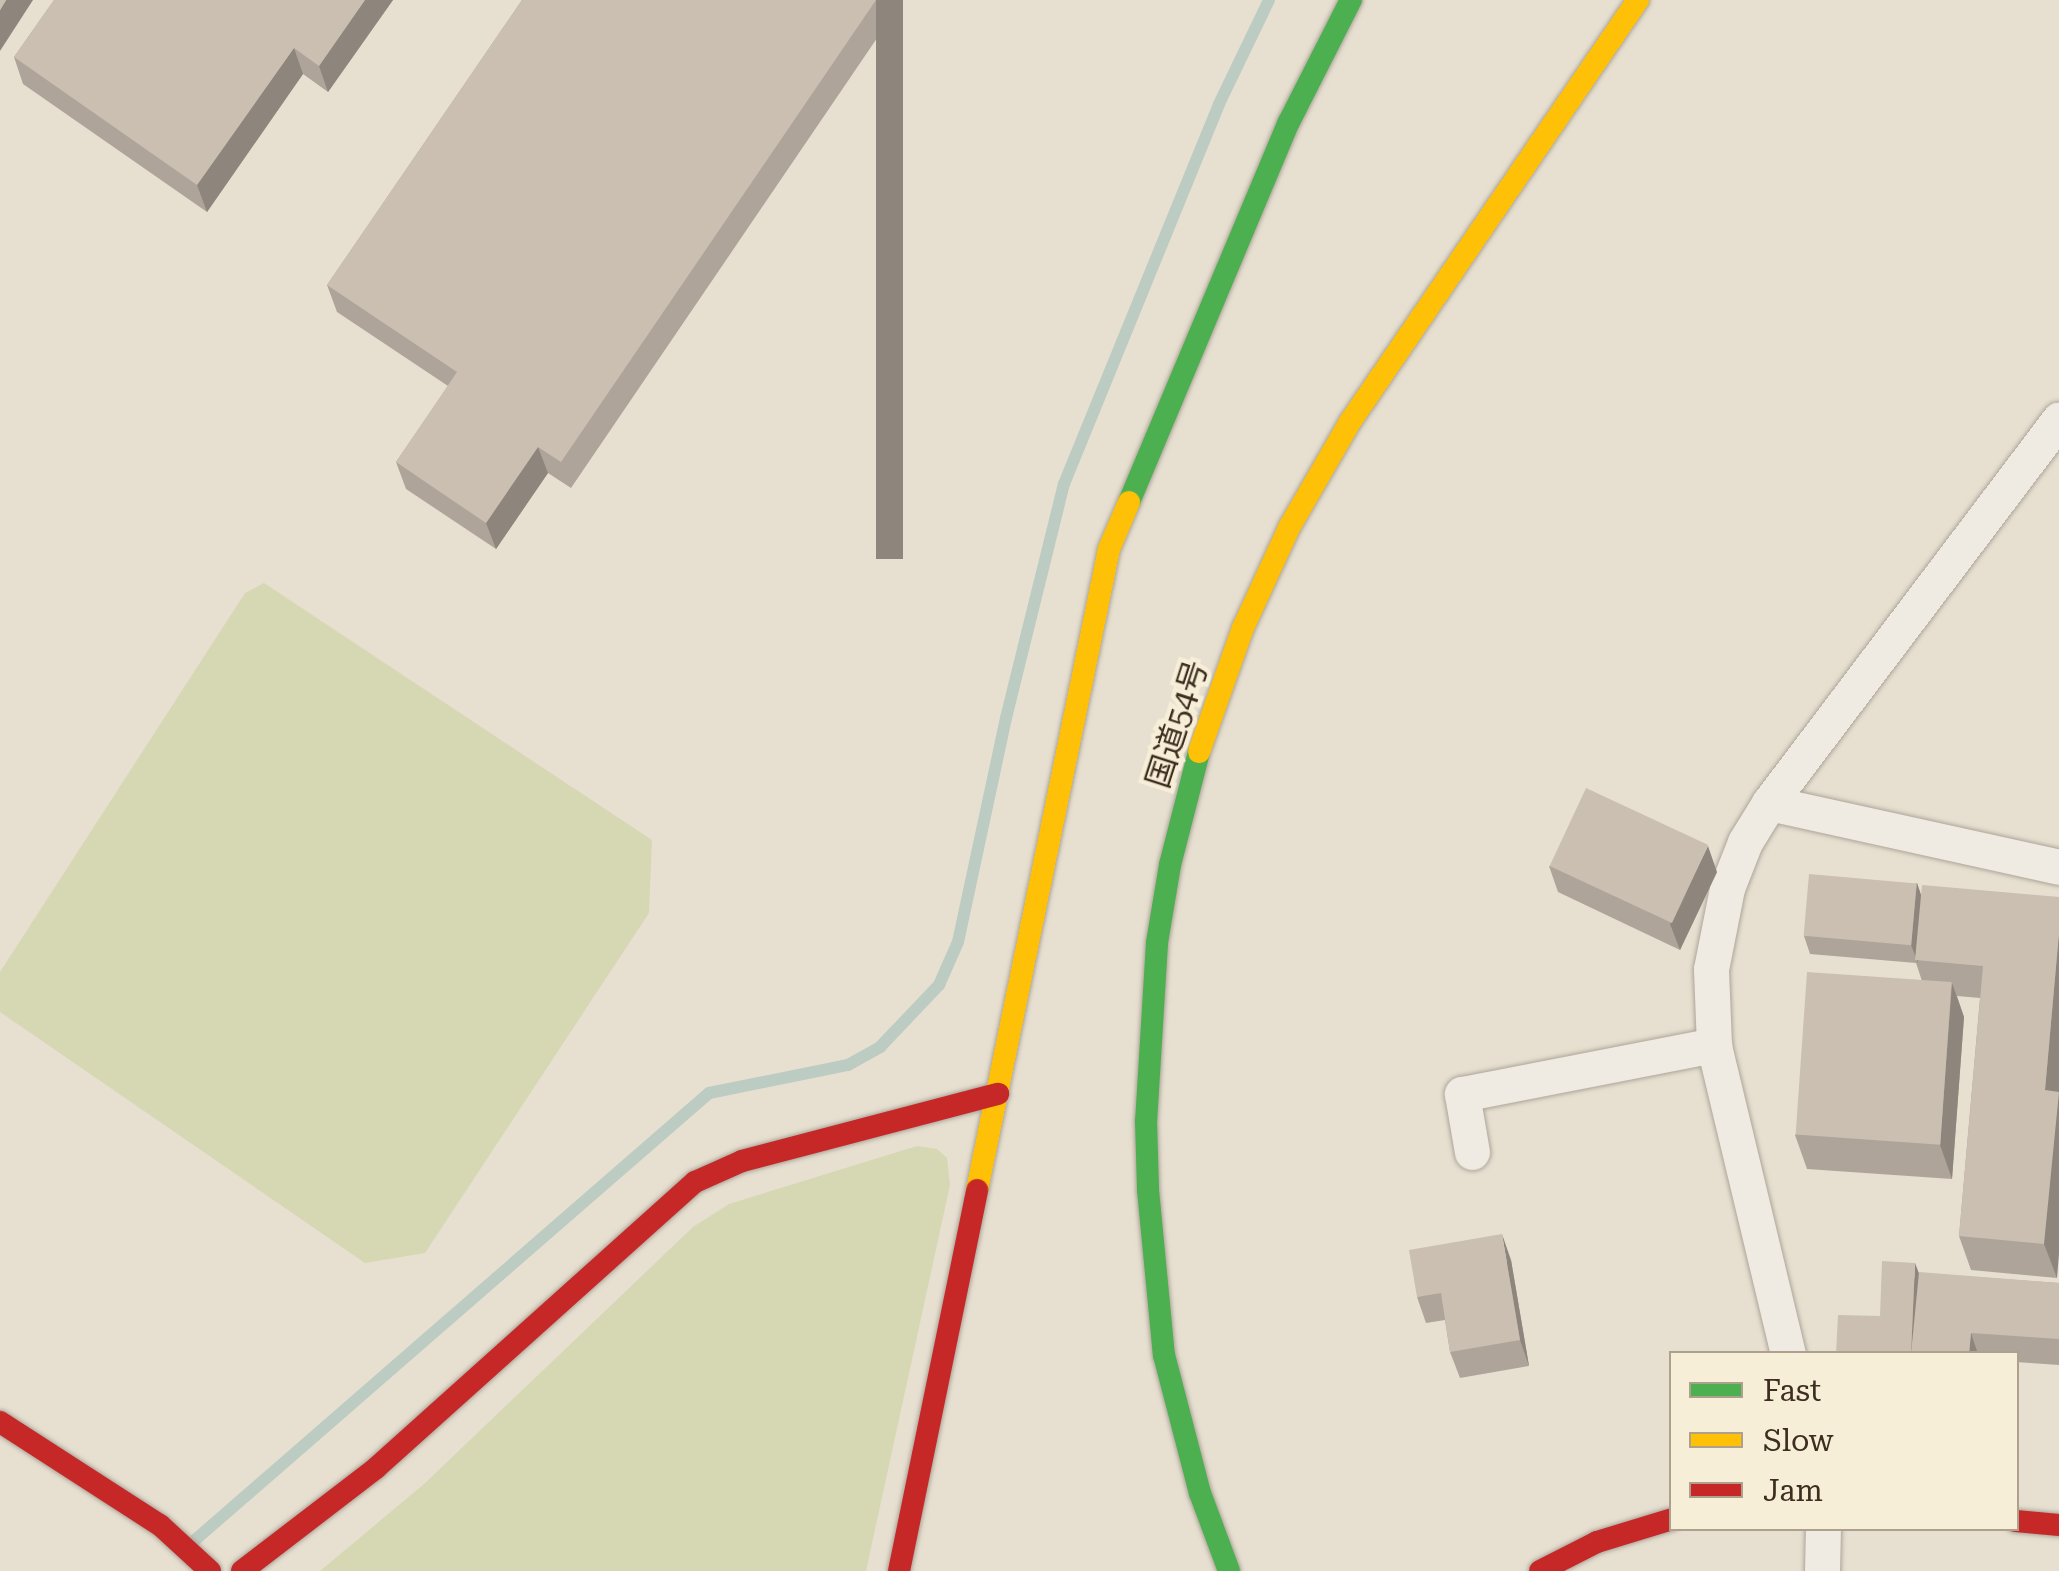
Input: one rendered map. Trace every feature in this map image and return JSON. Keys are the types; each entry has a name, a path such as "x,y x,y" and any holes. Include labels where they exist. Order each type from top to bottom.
{"main road":[{"path":"899,1571 1109,549 1289,122 1351,0"},
{"name":"国道54号","path":"1229,1571 1182,1432 1164,1355 1148,1190 1146,1104 1157,943 1189,790 1243,628 1298,511 1350,422 1478,228 1638,0"},
{"path":"242,1571 376,1468 694,1182 742,1160 998,1094"},
{"path":"0,1422 160,1524 210,1571"},
{"path":"1540,1571 1598,1542 1669,1520"},
{"path":"2019,1521 2059,1525"}],"street":[{"path":"1787,1351 1714,1045 1711,968 1716,928 1746,842 1770,803 2059,419"},
{"path":"1770,803 2059,867"},
{"path":"1472,1152 1462,1094 1714,1045"},
{"path":"1822,1571 1824,1531"}],"green space":[{"path":"264,583 652,840 649,913 425,1253 365,1263 0,1012 0,972 245,593"},
{"path":"917,1146 937,1149 947,1158 950,1185 866,1571 320,1571 424,1484 693,1227 729,1204"}],"building":[{"path":"54,0 365,0 319,66 294,48 197,185 14,57"},
{"path":"522,0 876,0 561,462 538,447 486,523 396,462 457,372 327,285"},
{"path":"1586,788 1708,845 1672,923 1550,866"},
{"path":"1809,874 1917,883 1911,945 1804,936"},
{"path":"1922,885 2059,897 2045,1090 2059,1092 2044,1244 1959,1236 1983,966 1915,960"},
{"path":"1807,972 1952,982 1940,1145 1796,1135"},
{"path":"1502,1234 1520,1340 1450,1352 1441,1293 1417,1297 1409,1250"},
{"path":"1882,1261 1915,1263 1911,1351 1836,1351 1838,1315 1880,1316"},
{"path":"1919,1272 2059,1283 2059,1339 1971,1333 1969,1351 1911,1351"}],"waterway":[{"path":"195,1540 709,1093 848,1065 880,1047 939,985 958,942 1006,718 1064,484 1219,104 1269,0"}],"traffic: fast":[{"path":"1129,502 1289,122 1351,0"},
{"path":"1199,752 1170,865 1157,943 1146,1121 1148,1190 1164,1355 1200,1493 1229,1571"}],"traffic: slow":[{"path":"1199,752 1243,628 1290,526 1350,422 1638,0"},
{"path":"977,1190 1109,549 1129,502"}],"traffic: jam":[{"path":"242,1571 376,1468 695,1182 742,1161 998,1094"},
{"path":"899,1571 977,1190"},
{"path":"0,1422 160,1525 210,1571"},
{"path":"1540,1571 1597,1542 1669,1520"},
{"path":"2019,1521 2059,1525"}]}
